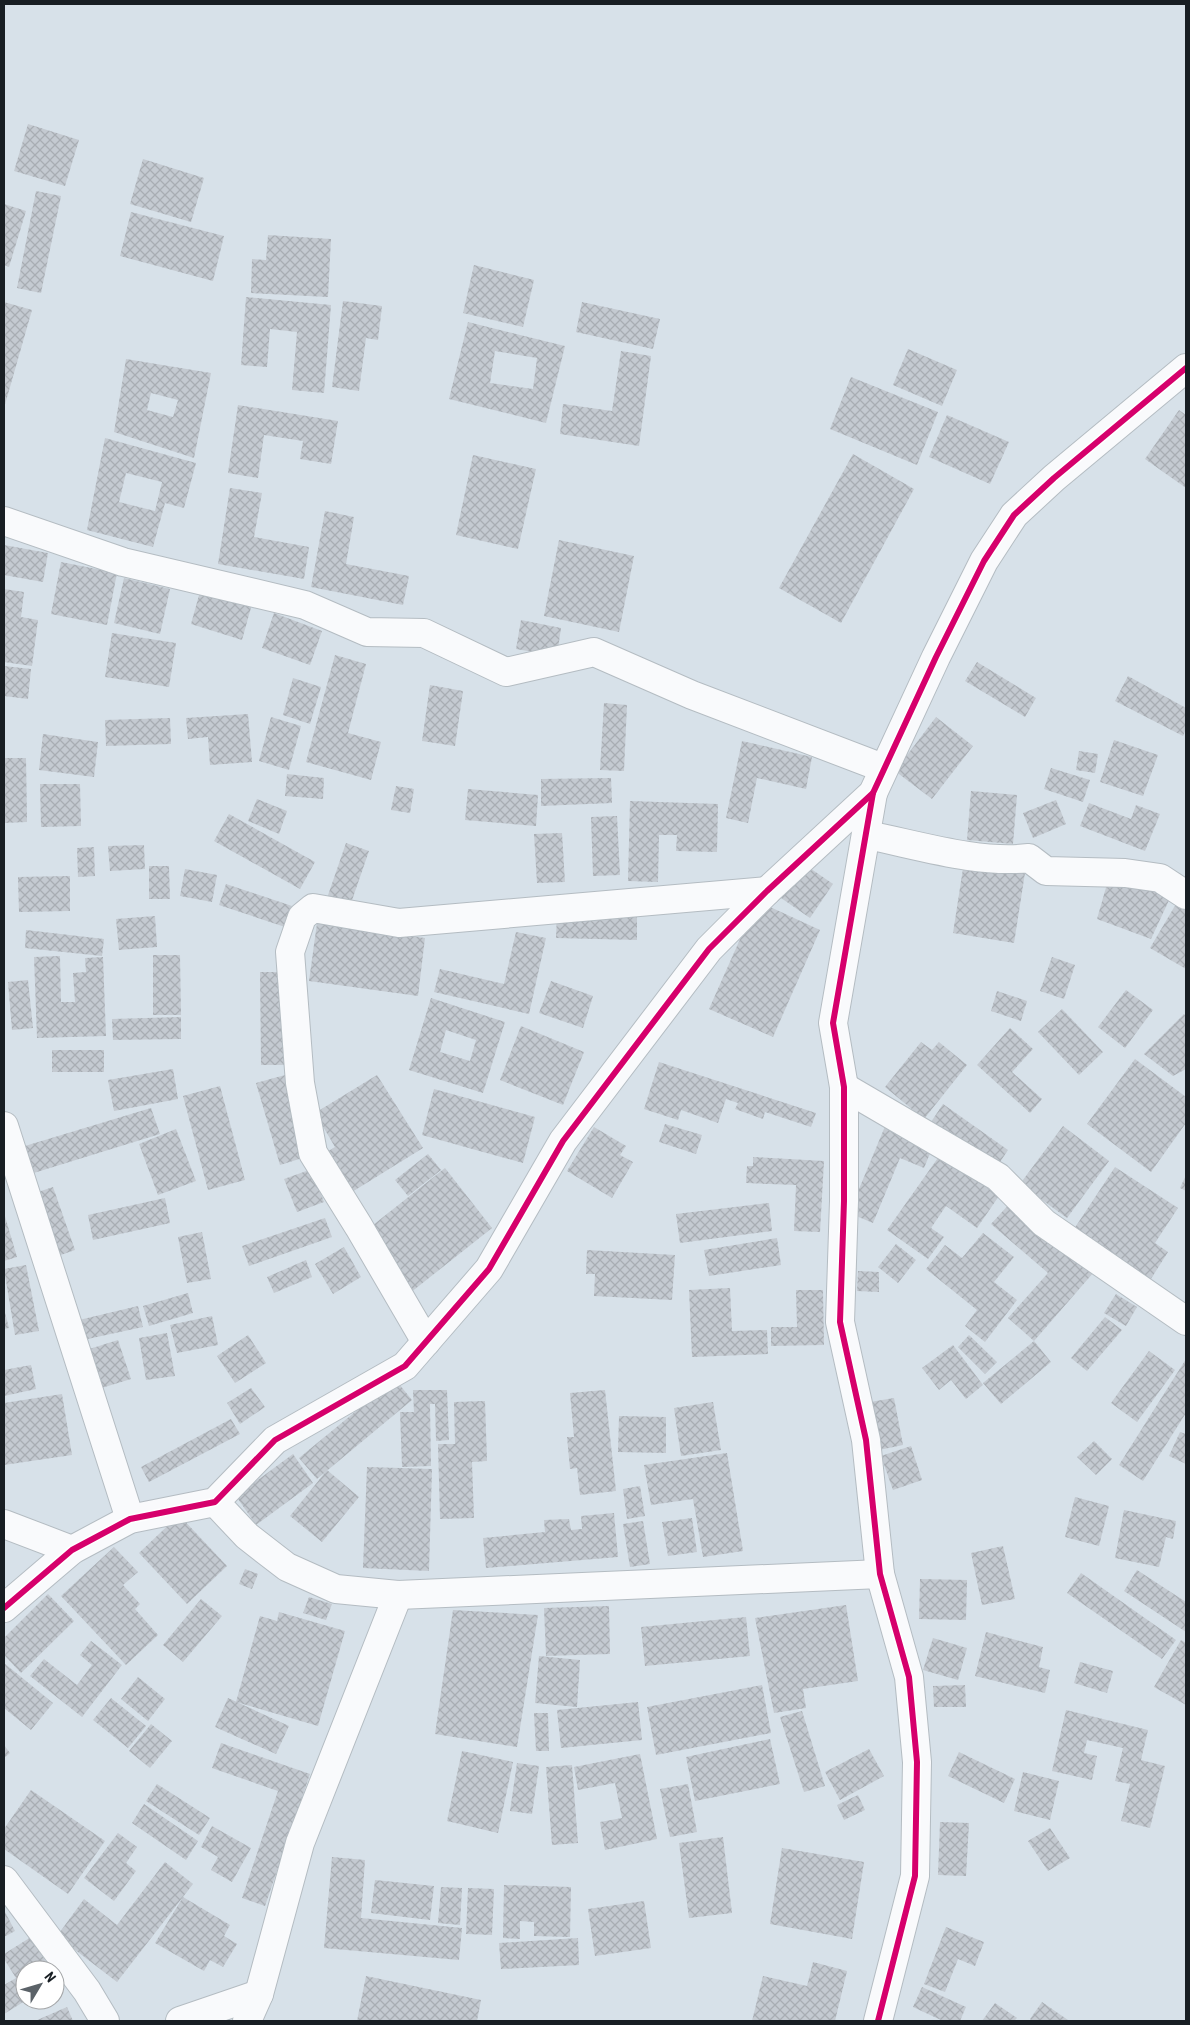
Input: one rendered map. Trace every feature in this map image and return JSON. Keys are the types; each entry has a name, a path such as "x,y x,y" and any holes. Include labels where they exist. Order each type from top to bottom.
{"street":[{"path":"878,2021 915,1876 917,1762 909,1677 880,1574 866,1440 840,1322 844,1201 844,1086 833,1023 873,793 883,768 984,561 1014,515 1054,478 1186,368"},
{"path":"4,521 123,562 305,605 367,632 424,633 506,672 594,652 692,696 883,768"},
{"path":"4,1608 72,1550 130,1519 215,1502 275,1440 405,1366 489,1269 563,1141 708,949 767,890 873,793"},
{"path":"867,835 983,857 1008,860 1029,858 1046,871 1125,873 1160,878 1186,894"},
{"path":"426,1342 359,1227 313,1153 300,1083 290,952 302,917 313,908 399,923 767,890"},
{"path":"844,1086 998,1177 1044,1224 1186,1321"},
{"path":"4,1126 32,1219 130,1519"},
{"path":"4,1201 13,1199 32,1219"},
{"path":"215,1502 247,1536 287,1567 336,1589 398,1595 880,1574"},
{"path":"4,1524 72,1550"},
{"path":"247,2021 259,1994 300,1843 398,1595"},
{"path":"4,1880 81,1984 105,2021"},
{"path":"180,2021 259,1994"}],"building":[{"path":"28,124 79,140 65,186 14,171"},
{"path":"143,159 204,178 191,222 130,204"},
{"path":"36,191 61,196 41,293 17,288"},
{"path":"4,204 26,211 9,267 4,265"},
{"path":"131,212 224,236 213,281 120,256"},
{"path":"268,235 331,239 328,297 251,293 252,259 266,260"},
{"path":"474,265 534,280 523,327 463,313"},
{"path":"246,297 331,305 324,393 292,390 297,332 270,329 267,367 241,365"},
{"path":"343,301 382,306 378,340 366,338 359,391 332,387"},
{"path":"4,302 32,310 4,408"},
{"path":"582,302 660,319 653,349 576,332"},
{"path":"468,322 565,346 546,423 449,399","holes":["495,351 537,358 533,389 490,383"]},
{"path":"908,349 957,370 942,406 893,385"},
{"path":"621,351 651,356 639,446 560,434 563,404 612,411"},
{"path":"126,359 211,373 194,458 114,432","holes":["151,393 178,400 173,417 147,410"]},
{"path":"851,377 938,412 917,465 830,429"},
{"path":"238,405 338,421 331,464 300,459 303,441 264,435 258,478 228,473"},
{"path":"1179,410 1186,415 1186,488 1145,459"},
{"path":"947,415 1009,442 990,484 929,457"},
{"path":"105,438 196,463 184,508 165,503 153,547 87,530","holes":["126,473 162,482 155,511 119,502"]},
{"path":"853,454 914,489 841,623 779,588"},
{"path":"473,455 536,469 518,549 456,535"},
{"path":"230,488 262,493 254,537 309,547 304,579 218,564"},
{"path":"325,511 354,517 346,564 409,576 403,605 311,587"},
{"path":"559,540 634,556 619,632 544,616"},
{"path":"4,545 48,553 43,582 4,575"},
{"path":"61,562 117,573 107,625 51,614"},
{"path":"124,578 170,589 160,634 114,623"},
{"path":"201,588 252,604 242,640 191,624"},
{"path":"4,589 24,592 21,617 38,620 32,666 4,662"},
{"path":"274,613 322,631 310,665 262,648"},
{"path":"521,620 561,628 557,656 516,649"},
{"path":"112,633 176,643 169,687 105,677"},
{"path":"335,655 366,664 348,733 381,742 371,780 306,762"},
{"path":"977,662 1036,698 1025,717 965,681"},
{"path":"4,666 31,669 28,699 4,696"},
{"path":"1128,676 1186,708 1186,729 1183,736 1115,701"},
{"path":"293,678 321,687 310,724 283,715"},
{"path":"430,685 463,691 455,746 422,741"},
{"path":"604,703 627,705 624,771 600,770"},
{"path":"248,714 252,762 210,765 208,737 188,739 186,718"},
{"path":"271,717 301,726 289,770 259,761"},
{"path":"936,717 973,746 932,799 895,771"},
{"path":"170,718 171,744 106,746 105,720"},
{"path":"43,734 98,742 94,777 39,770"},
{"path":"1114,740 1158,755 1143,796 1100,782"},
{"path":"742,741 812,757 806,789 757,778 748,823 726,818"},
{"path":"1079,751 1098,754 1095,773 1076,770"},
{"path":"4,758 26,758 27,822 4,823"},
{"path":"1051,768 1090,780 1083,802 1044,789"},
{"path":"287,774 324,778 323,799 285,796"},
{"path":"611,778 612,803 541,806 541,779"},
{"path":"40,784 80,784 81,826 41,827"},
{"path":"396,786 414,789 410,813 391,810"},
{"path":"468,789 538,795 536,826 465,820"},
{"path":"971,791 1017,795 1013,844 967,840"},
{"path":"257,799 287,811 279,834 248,821"},
{"path":"1056,800 1066,824 1033,838 1023,813"},
{"path":"630,801 718,804 717,852 676,851 677,835 659,835 658,882 628,881"},
{"path":"1089,803 1131,819 1136,805 1160,814 1145,851 1080,826"},
{"path":"229,814 315,862 300,889 214,841"},
{"path":"617,816 620,875 593,876 591,817"},
{"path":"562,833 565,882 537,883 534,834"},
{"path":"346,843 369,851 349,909 326,901"},
{"path":"144,845 145,869 110,871 108,846"},
{"path":"94,847 95,876 78,877 77,848"},
{"path":"964,862 1025,873 1014,943 953,933"},
{"path":"804,864 833,884 810,918 781,898"},
{"path":"149,866 169,866 170,899 149,899"},
{"path":"185,869 217,875 212,902 180,896"},
{"path":"70,876 70,911 19,912 18,877"},
{"path":"1109,877 1171,896 1151,939 1097,919"},
{"path":"226,884 292,906 285,927 219,905"},
{"path":"757,901 820,930 773,1037 709,1009"},
{"path":"1176,904 1186,910 1186,969 1150,948"},
{"path":"557,914 637,915 637,940 556,938"},
{"path":"155,916 157,947 119,950 116,919"},
{"path":"317,923 425,938 418,996 309,981"},
{"path":"26,930 104,939 102,956 25,948"},
{"path":"516,932 546,938 529,1014 434,992 440,969 504,984"},
{"path":"153,955 180,955 181,1015 153,1015"},
{"path":"60,956 61,1002 75,1002 73,973 86,972 85,958 103,957 106,1036 37,1038 34,957"},
{"path":"1052,957 1075,965 1064,999 1040,991"},
{"path":"260,972 283,972 284,1065 261,1065"},
{"path":"28,980 33,1028 12,1030 8,982"},
{"path":"551,981 593,996 583,1028 539,1013"},
{"path":"1126,990 1153,1010 1125,1048 1098,1027"},
{"path":"997,991 1027,1001 1021,1021 991,1011"},
{"path":"431,998 505,1022 483,1093 409,1070","holes":["446,1030 476,1040 470,1061 440,1052"]},
{"path":"1062,1009 1103,1052 1079,1075 1038,1032"},
{"path":"1184,1014 1186,1017 1186,1069 1173,1076 1144,1054"},
{"path":"181,1017 181,1039 113,1040 112,1019"},
{"path":"521,1026 584,1052 563,1105 500,1080"},
{"path":"1010,1028 1033,1049 1012,1072 1042,1099 1030,1113 977,1065"},
{"path":"921,1042 932,1050 939,1042 967,1065 924,1119 885,1087"},
{"path":"52,1050 104,1050 104,1072 52,1072"},
{"path":"1135,1059 1186,1097 1186,1123 1151,1172 1087,1124"},
{"path":"659,1062 816,1113 811,1127 765,1112 763,1119 735,1109 738,1103 726,1099 718,1123 681,1110 678,1120 644,1109"},
{"path":"173,1069 178,1099 114,1111 108,1080"},
{"path":"285,1075 309,1156 280,1165 256,1083"},
{"path":"377,1075 423,1148 352,1192 327,1152 335,1147 315,1113"},
{"path":"220,1086 245,1180 208,1190 183,1096"},
{"path":"434,1089 535,1117 523,1163 422,1135"},
{"path":"943,1104 1008,1150 996,1168 931,1122"},
{"path":"151,1108 160,1134 24,1176 15,1149"},
{"path":"665,1124 702,1135 696,1154 659,1142"},
{"path":"886,1124 934,1144 924,1168 900,1158 873,1223 849,1213"},
{"path":"1063,1126 1109,1161 1067,1218 1020,1184"},
{"path":"594,1127 626,1146 620,1155 633,1162 612,1198 567,1171"},
{"path":"176,1129 196,1181 158,1195 139,1144"},
{"path":"428,1154 441,1170 408,1196 395,1180"},
{"path":"940,1155 999,1196 977,1228 946,1206 931,1228 944,1237 928,1259 887,1230"},
{"path":"753,1157 824,1161 820,1232 794,1231 796,1185 746,1183 747,1166 753,1166"},
{"path":"1115,1167 1178,1208 1155,1243 1168,1252 1149,1282 1072,1232"},
{"path":"445,1168 492,1228 410,1293 363,1233"},
{"path":"312,1169 324,1202 297,1212 284,1179"},
{"path":"1186,1175 1186,1191 1180,1188"},
{"path":"53,1187 75,1250 52,1258 29,1195"},
{"path":"165,1198 170,1223 93,1240 88,1215"},
{"path":"1012,1201 1094,1272 1034,1341 1008,1318 1048,1273 991,1224"},
{"path":"769,1203 772,1231 680,1243 676,1214"},
{"path":"4,1213 17,1257 4,1261"},
{"path":"325,1218 332,1237 249,1266 242,1246"},
{"path":"202,1232 211,1279 187,1283 178,1237"},
{"path":"983,1233 1014,1257 994,1282 1017,1300 985,1342 965,1326 977,1310 926,1269 945,1245 962,1258"},
{"path":"777,1238 781,1265 709,1276 704,1250"},
{"path":"896,1244 916,1260 898,1283 878,1267"},
{"path":"344,1247 361,1277 333,1294 315,1264"},
{"path":"587,1250 675,1255 672,1300 594,1296 595,1274 586,1274"},
{"path":"306,1260 312,1277 274,1293 267,1277"},
{"path":"26,1265 39,1331 15,1335 4,1269"},
{"path":"858,1271 879,1272 879,1292 857,1291"},
{"path":"730,1288 732,1331 767,1330 768,1354 692,1357 689,1290"},
{"path":"796,1290 823,1290 824,1345 771,1346 771,1327 797,1327"},
{"path":"188,1293 193,1313 149,1326 143,1306"},
{"path":"1116,1294 1137,1307 1126,1326 1104,1313"},
{"path":"138,1306 143,1327 83,1340 79,1320"},
{"path":"4,1309 9,1328 4,1329"},
{"path":"212,1316 218,1345 177,1353 170,1325"},
{"path":"1105,1317 1122,1330 1087,1371 1071,1358"},
{"path":"167,1333 175,1376 146,1380 139,1338"},
{"path":"248,1335 266,1363 235,1383 217,1356"},
{"path":"969,1335 997,1362 985,1374 958,1347"},
{"path":"118,1340 131,1379 95,1390 83,1351"},
{"path":"1034,1341 1051,1362 1001,1404 983,1383"},
{"path":"953,1345 983,1385 966,1399 951,1380 939,1390 922,1368"},
{"path":"1149,1351 1175,1370 1137,1422 1111,1403"},
{"path":"1186,1359 1186,1413 1143,1481 1119,1465"},
{"path":"31,1365 36,1389 4,1396 4,1370"},
{"path":"395,1379 412,1400 317,1479 299,1458"},
{"path":"251,1388 265,1407 240,1424 227,1403"},
{"path":"413,1390 447,1390 449,1440 436,1441 435,1404 430,1404 431,1466 402,1467 400,1412 414,1412"},
{"path":"605,1390 616,1491 580,1495 577,1468 570,1469 567,1437 574,1437 570,1393"},
{"path":"62,1394 72,1455 4,1465 4,1403"},
{"path":"894,1398 903,1445 879,1450 870,1402"},
{"path":"485,1401 487,1461 472,1462 474,1518 440,1519 438,1444 455,1444 454,1402"},
{"path":"713,1402 721,1450 681,1456 674,1408"},
{"path":"619,1416 666,1417 666,1453 618,1452"},
{"path":"231,1419 240,1434 149,1482 141,1467"},
{"path":"1180,1432 1186,1434 1186,1464 1169,1456"},
{"path":"1094,1441 1112,1459 1096,1475 1077,1457"},
{"path":"911,1446 922,1480 893,1490 881,1456"},
{"path":"727,1453 743,1551 703,1557 693,1499 651,1505 644,1465"},
{"path":"293,1454 313,1483 256,1525 236,1496"},
{"path":"367,1467 432,1469 429,1571 363,1568"},
{"path":"327,1470 359,1497 322,1542 290,1516"},
{"path":"640,1486 645,1516 627,1519 623,1489"},
{"path":"1075,1497 1109,1506 1099,1546 1065,1537"},
{"path":"1124,1510 1176,1521 1173,1539 1166,1537 1159,1567 1115,1558"},
{"path":"614,1513 618,1557 486,1568 483,1538 545,1532 544,1520 569,1519 571,1530 582,1529 581,1516"},
{"path":"179,1515 227,1566 187,1604 139,1553"},
{"path":"692,1518 697,1552 668,1556 662,1522"},
{"path":"643,1521 650,1564 630,1567 623,1524"},
{"path":"1003,1546 1015,1599 982,1605 971,1553"},
{"path":"114,1547 138,1572 123,1585 140,1604 135,1609 158,1635 126,1665 61,1596"},
{"path":"245,1569 258,1574 252,1589 239,1584"},
{"path":"1137,1570 1186,1602 1186,1632 1124,1591"},
{"path":"1081,1573 1176,1640 1162,1659 1067,1593"},
{"path":"920,1579 967,1580 966,1620 919,1619"},
{"path":"48,1594 74,1621 21,1673 4,1655 4,1638"},
{"path":"309,1597 332,1604 326,1620 303,1613"},
{"path":"201,1599 222,1616 183,1662 163,1645"},
{"path":"846,1605 858,1681 803,1689 806,1708 774,1713 755,1618"},
{"path":"609,1606 610,1654 546,1656 544,1608"},
{"path":"453,1610 538,1615 517,1747 435,1734"},
{"path":"279,1612 345,1631 318,1726 236,1702 260,1616 277,1621"},
{"path":"746,1617 750,1656 645,1666 641,1627"},
{"path":"986,1632 1043,1647 1039,1667 1050,1670 1045,1693 975,1676"},
{"path":"933,1638 967,1648 958,1680 923,1670"},
{"path":"1181,1640 1186,1643 1186,1705 1154,1687"},
{"path":"91,1641 122,1665 82,1717 30,1676 44,1659 77,1685 92,1665 80,1655"},
{"path":"539,1656 580,1660 577,1707 535,1703"},
{"path":"1080,1662 1113,1671 1107,1693 1074,1683"},
{"path":"4,1663 53,1703 31,1730 4,1708"},
{"path":"138,1677 165,1699 148,1721 121,1699"},
{"path":"762,1685 771,1733 656,1755 647,1707"},
{"path":"965,1685 966,1707 934,1707 933,1686"},
{"path":"111,1698 146,1726 128,1748 93,1720"},
{"path":"228,1698 289,1726 276,1754 215,1727"},
{"path":"638,1702 642,1740 561,1748 557,1710"},
{"path":"1066,1710 1148,1730 1141,1760 1165,1766 1150,1828 1121,1821 1130,1784 1115,1781 1123,1748 1087,1740 1084,1753 1097,1756 1092,1780 1052,1771"},
{"path":"802,1711 825,1786 804,1792 780,1717"},
{"path":"534,1713 548,1713 549,1751 536,1751"},
{"path":"151,1724 172,1741 150,1768 129,1751"},
{"path":"770,1739 780,1784 695,1801 686,1757"},
{"path":"221,1743 310,1774 265,1906 242,1898 278,1791 212,1768"},
{"path":"4,1745 10,1753 4,1758"},
{"path":"869,1749 884,1776 840,1800 825,1772"},
{"path":"462,1751 513,1762 498,1833 447,1821"},
{"path":"959,1752 1015,1779 1004,1803 948,1776"},
{"path":"640,1754 657,1839 605,1850 600,1822 622,1818 615,1783 578,1790 574,1767"},
{"path":"517,1763 539,1766 532,1814 510,1811"},
{"path":"572,1765 578,1843 552,1845 546,1767"},
{"path":"1023,1772 1059,1781 1050,1820 1014,1811"},
{"path":"157,1784 210,1818 199,1835 146,1801"},
{"path":"688,1784 697,1832 670,1837 660,1789"},
{"path":"31,1790 105,1841 68,1894 4,1849 4,1829"},
{"path":"858,1795 865,1810 844,1820 837,1805"},
{"path":"144,1804 198,1841 186,1860 132,1823"},
{"path":"940,1822 969,1823 966,1876 938,1875"},
{"path":"212,1826 251,1848 232,1882 211,1870 218,1857 201,1847"},
{"path":"1050,1828 1070,1858 1048,1871 1028,1841"},
{"path":"118,1833 137,1847 126,1863 136,1871 114,1901 84,1878"},
{"path":"723,1837 732,1913 689,1918 679,1843"},
{"path":"782,1848 864,1862 852,1939 770,1924"},
{"path":"332,1857 365,1860 361,1918 462,1928 459,1960 324,1948"},
{"path":"165,1862 193,1884 117,1982 57,1936 84,1899 117,1925"},
{"path":"375,1880 434,1886 430,1920 371,1913"},
{"path":"504,1885 571,1887 570,1937 534,1936 534,1922 520,1921 520,1939 503,1938"},
{"path":"441,1887 462,1888 460,1925 438,1923"},
{"path":"468,1888 494,1889 492,1935 466,1934"},
{"path":"183,1897 230,1925 224,1936 237,1944 223,1967 210,1960 204,1971 155,1943"},
{"path":"644,1901 651,1948 595,1956 588,1909"},
{"path":"4,1910 15,1931 4,1937"},
{"path":"946,1927 984,1942 975,1966 958,1959 945,1992 924,1984"},
{"path":"31,1937 45,1960 15,1960 15,1976 4,1959 4,1954"},
{"path":"578,1938 579,1965 501,1969 499,1943"},
{"path":"813,1962 847,1971 835,2021 752,2021 763,1976 807,1986"},
{"path":"366,1976 481,2000 477,2021 357,2021"},
{"path":"15,1979 15,2007 4,2014 4,1985"},
{"path":"922,1987 966,2007 960,2021 943,2021 913,2007"},
{"path":"1042,2002 1068,2020 1032,2021 1030,2019"},
{"path":"995,2003 1017,2018 1014,2021 982,2021"},
{"path":"67,2007 73,2021 35,2021 60,2010 65,2010"}],"cycle path":[{"path":"4,1608 72,1550 130,1519 215,1502 275,1440 405,1366 489,1269 563,1141 709,949 767,891 873,793 936,657 984,561 1014,515 1054,478 1186,368"},
{"path":"873,793 833,1023 844,1087 844,1201 840,1322 866,1440 880,1574 909,1677 917,1762 915,1876 878,2021"}]}
